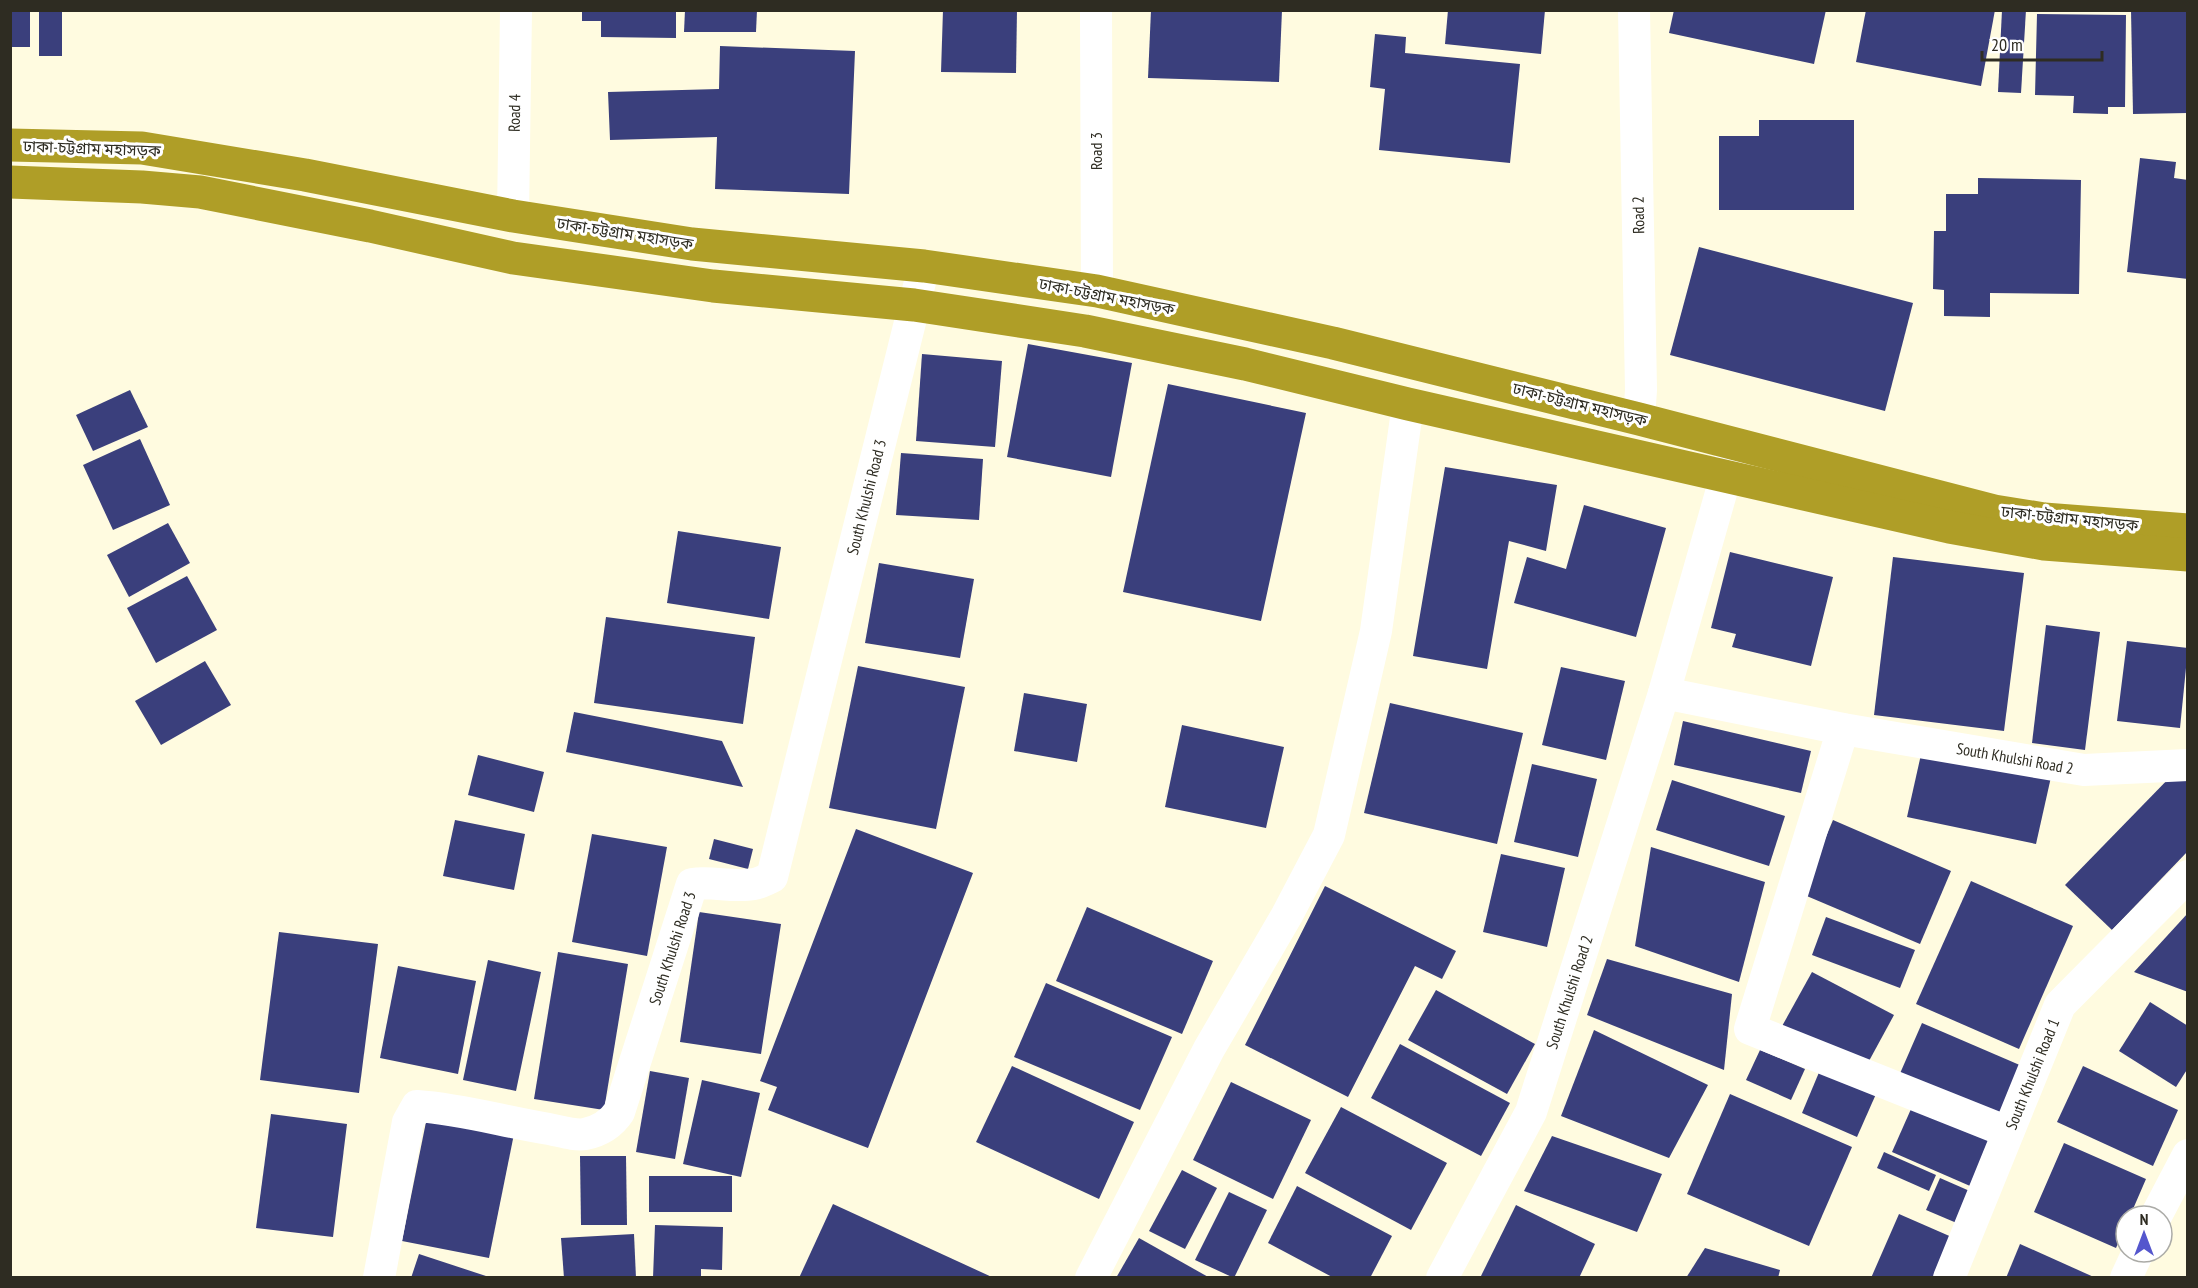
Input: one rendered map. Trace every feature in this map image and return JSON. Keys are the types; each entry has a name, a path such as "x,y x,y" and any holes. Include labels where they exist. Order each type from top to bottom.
{"highway":[{"name":"ঢাকা-চট্টগ্রাম মহাসড়ক","path":"10,145 152,149 305,175 513,216 692,244 924,266 1097,291 1333,343 1640,419 1994,511 2044,519 2187,530"},
{"name":"ঢাকা-চট্টগ্রাম মহাসড়ক","path":"10,182 142,187 201,192 370,225 513,258 713,286 914,305 1096,334 1245,364 1408,404 1949,527 2043,544 2187,555"}],"street":[{"name":"Road 4","path":"513,216 516,10"},
{"name":"Road 3","path":"1096,10 1097,291"},
{"name":"Road 2","path":"1634,10 1640,419"},
{"name":"South Khulshi Road 3","path":"379,1278 408,1122 417,1106 444,1108 528,1126 584,1134 601,1129 612,1122 619,1112 692,884 707,882 736,885 756,884 772,877 924,266"},
{"path":"1091,1278 1209,1049 1287,915 1329,835 1376,631 1408,404"},
{"name":"South Khulshi Road 2","path":"1442,1278 1531,1112 1664,693 1736,445"},
{"name":"South Khulshi Road 2","path":"1664,693 1843,729 2084,770 2187,765"},
{"path":"1843,729 1750,1029 2008,1132"},
{"name":"South Khulshi Road 1","path":"1949,1278 2060,1005 2187,876"},
{"path":"2162,1204 2187,1155"},
{"path":"2126,1278 2132,1264"}],"building":[{"path":"10,10 30,10 30,47 10,47"},
{"path":"39,10 62,10 62,56 39,56"},
{"path":"582,10 676,10 676,38 601,37 601,21 582,21"},
{"path":"685,10 757,10 756,32 684,32"},
{"path":"943,10 1017,10 1016,73 941,72"},
{"path":"1151,10 1282,10 1279,82 1148,78"},
{"path":"1448,10 1545,10 1541,54 1445,44"},
{"path":"1674,10 1826,10 1814,64 1669,33"},
{"path":"1866,10 1995,10 1981,86 1856,62"},
{"path":"2002,10 2026,10 2021,93 1998,92"},
{"path":"2131,10 2188,10 2188,113 2133,114"},
{"path":"2037,14 2126,15 2125,107 2108,107 2108,114 2073,113 2074,96 2035,95"},
{"path":"1375,34 1406,37 1405,53 1520,64 1510,163 1379,150 1385,89 1370,87"},
{"path":"720,46 855,51 849,194 715,189 717,137 610,140 608,92 719,89"},
{"path":"1759,120 1854,120 1854,210 1719,210 1719,136 1759,136"},
{"path":"2140,158 2176,162 2174,178 2188,180 2188,279 2127,272"},
{"path":"1978,178 2081,180 2079,294 1990,293 1990,317 1944,316 1944,290 1933,289 1934,231 1946,231 1946,194 1978,194"},
{"path":"1699,247 1913,303 1885,411 1670,355"},
{"path":"1028,344 1132,363 1111,477 1007,457"},
{"path":"922,354 1002,361 995,447 916,441"},
{"path":"1168,384 1306,413 1261,621 1123,592"},
{"path":"130,390 148,427 93,451 76,415"},
{"path":"140,439 170,505 113,530 83,465"},
{"path":"901,453 983,459 979,520 896,515"},
{"path":"1445,467 1557,485 1546,551 1509,541 1487,669 1413,656"},
{"path":"1584,505 1666,528 1636,637 1514,603 1527,557 1566,569"},
{"path":"168,523 190,563 129,597 107,555"},
{"path":"678,531 781,547 769,619 667,603"},
{"path":"1730,552 1833,577 1811,666 1732,647 1736,634 1711,628"},
{"path":"1893,557 2024,573 2004,731 1874,715"},
{"path":"879,563 974,579 960,658 865,643"},
{"path":"187,576 217,630 156,663 127,608"},
{"path":"606,617 755,637 743,724 594,703"},
{"path":"2046,625 2100,632 2085,750 2032,743"},
{"path":"2127,641 2188,648 2180,728 2117,721"},
{"path":"205,661 231,705 161,745 135,701"},
{"path":"858,666 965,687 936,829 829,808"},
{"path":"1561,667 1625,681 1606,760 1542,745"},
{"path":"1024,693 1087,704 1077,762 1014,751"},
{"path":"1390,703 1523,733 1497,844 1364,813"},
{"path":"574,712 722,741 743,787 566,752"},
{"path":"1683,721 1811,751 1801,793 1674,765"},
{"path":"1182,725 1284,747 1266,828 1165,807"},
{"path":"1922,750 2051,777 2036,844 1907,817"},
{"path":"478,755 544,772 534,812 468,795"},
{"path":"1532,764 1597,779 1578,857 1514,842"},
{"path":"2176,771 2188,782 2188,851 2112,930 2065,885"},
{"path":"1672,780 1785,816 1769,866 1656,830"},
{"path":"455,820 525,834 514,890 443,876"},
{"path":"1833,820 1951,871 1920,944 1802,894"},
{"path":"856,829 973,873 868,1148 768,1110 777,1087 760,1081"},
{"path":"592,834 667,847 647,956 572,942"},
{"path":"714,839 753,849 748,869 709,859"},
{"path":"1651,847 1765,882 1739,982 1635,946"},
{"path":"1501,854 1565,868 1547,947 1483,932"},
{"path":"1971,881 2073,926 2019,1049 1916,1004"},
{"path":"1325,886 1456,951 1442,979 1415,966 1348,1097 1245,1045"},
{"path":"1087,907 1213,961 1182,1034 1056,981"},
{"path":"699,912 781,924 761,1054 680,1042"},
{"path":"2188,913 2188,992 2134,972"},
{"path":"1826,917 1915,950 1900,988 1812,955"},
{"path":"279,932 378,944 359,1093 260,1080"},
{"path":"558,952 628,964 604,1110 534,1099"},
{"path":"1607,959 1732,994 1724,1070 1587,1015"},
{"path":"488,960 541,972 516,1091 463,1080"},
{"path":"398,966 476,981 458,1074 380,1058"},
{"path":"1812,972 1894,1015 1863,1072 1781,1028"},
{"path":"1046,983 1172,1037 1140,1110 1014,1057"},
{"path":"1436,990 1535,1044 1507,1094 1408,1040"},
{"path":"2150,1002 2188,1026 2188,1068 2176,1087 2119,1051"},
{"path":"1922,1023 2022,1066 1998,1121 1898,1078"},
{"path":"1594,1030 1708,1085 1669,1158 1561,1116"},
{"path":"1400,1044 1510,1103 1481,1156 1371,1098"},
{"path":"1760,1050 1805,1069 1791,1100 1746,1080"},
{"path":"1012,1066 1134,1122 1099,1199 976,1142"},
{"path":"2083,1066 2178,1110 2153,1166 2057,1122"},
{"path":"1820,1070 1876,1094 1857,1137 1802,1113"},
{"path":"650,1071 689,1078 675,1159 636,1152"},
{"path":"702,1080 760,1093 741,1177 683,1164"},
{"path":"1231,1082 1311,1120 1273,1199 1193,1160"},
{"path":"1730,1094 1852,1147 1809,1246 1687,1194"},
{"path":"1915,1100 2000,1136 1977,1189 1892,1152"},
{"path":"1341,1107 1447,1163 1411,1230 1305,1173"},
{"path":"271,1114 347,1124 333,1237 256,1228"},
{"path":"427,1117 514,1134 489,1258 402,1241"},
{"path":"1552,1136 1662,1174 1637,1232 1524,1191"},
{"path":"2064,1143 2146,1179 2135,1204 2114,1204 2114,1247 2034,1212"},
{"path":"1884,1152 1936,1175 1929,1191 1877,1168"},
{"path":"580,1156 626,1156 627,1225 581,1225"},
{"path":"1182,1170 1217,1188 1185,1249 1149,1231"},
{"path":"649,1176 732,1176 732,1212 649,1212"},
{"path":"1940,1178 1972,1192 1959,1224 1926,1210"},
{"path":"1297,1186 1392,1236 1370,1278 1334,1278 1268,1243"},
{"path":"1229,1192 1267,1210 1234,1278 1195,1260"},
{"path":"833,1204 994,1278 799,1278"},
{"path":"1516,1205 1595,1244 1579,1278 1480,1278"},
{"path":"1899,1214 1954,1238 1936,1278 1871,1278"},
{"path":"655,1225 723,1227 722,1270 701,1269 701,1278 653,1278"},
{"path":"634,1234 636,1278 564,1278 561,1238"},
{"path":"1139,1238 1210,1278 1116,1278"},
{"path":"2020,1244 2096,1278 2006,1278"},
{"path":"1705,1248 1780,1270 1778,1278 1686,1278"},
{"path":"419,1254 489,1277 411,1278"}]}
